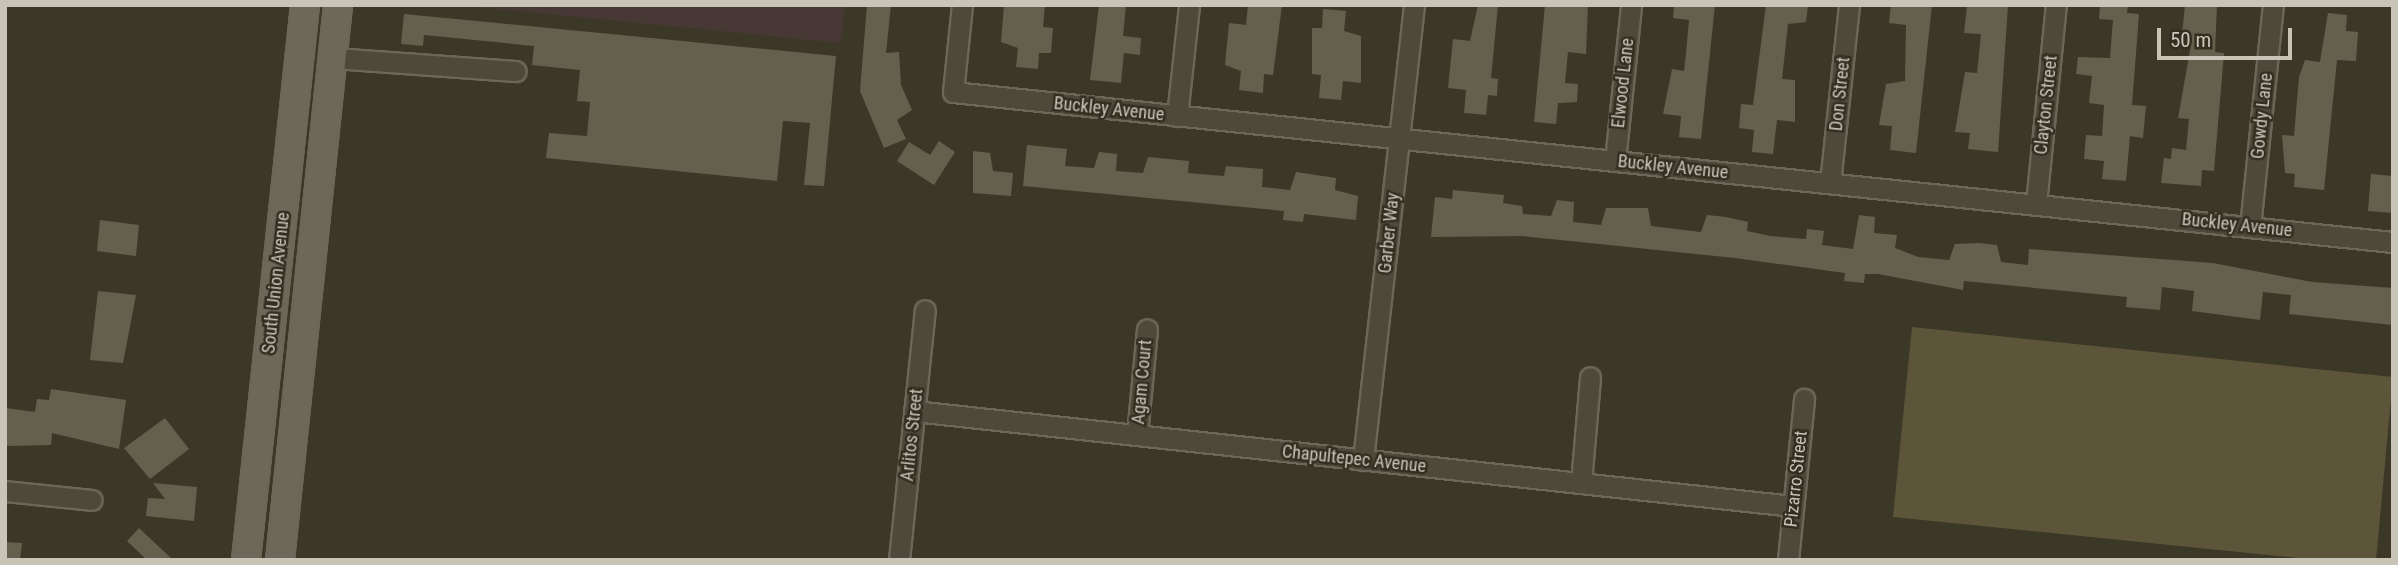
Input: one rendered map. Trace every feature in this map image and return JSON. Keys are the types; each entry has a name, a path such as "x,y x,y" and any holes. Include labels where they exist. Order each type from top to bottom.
{"main road":[{"name":"South Union Avenue","path":"246,560 305,5"},
{"path":"323,5 320,42 333,58"},
{"name":"South Union Avenue","path":"281,560 338,5"},
{"path":"296,100 309,128 296,266 309,286"}],"street":[{"name":"Buckley Avenue","path":"962,5 953,93 2393,242"},
{"path":"1177,116 1189,5"},
{"name":"Garber Way","path":"1363,460 1414,5"},
{"name":"Elwood Lane","path":"1615,161 1631,5"},
{"name":"Don Street","path":"1830,183 1849,5"},
{"name":"Clayton Street","path":"2036,204 2056,5"},
{"name":"Gowdy Lane","path":"2250,227 2273,6"},
{"path":"333,58 516,71"},
{"name":"Arlitos Street","path":"899,560 925,310"},
{"name":"Agam Court","path":"1137,435 1147,329"},
{"path":"1581,483 1590,377"},
{"name":"Pizarro Street","path":"1788,560 1804,399"},
{"name":"Chapultepec Avenue","path":"915,411 1793,506"},
{"path":"5,491 92,500"}],"shaded area":[{"path":"458,5 845,5 841,43"},
{"path":"1912,327 2393,377 2376,560 2318,560 1893,517"}],"building":[{"path":"867,5 891,5 886,53 899,52 901,85 912,110 897,120 906,139 884,148 860,91"},
{"path":"1004,5 1045,5 1043,27 1053,28 1051,53 1039,53 1038,69 1016,67 1018,48 1001,42"},
{"path":"1099,5 1126,5 1123,36 1141,38 1140,55 1124,53 1121,83 1090,80"},
{"path":"1248,5 1282,5 1273,75 1264,74 1263,93 1239,90 1241,71 1225,65 1229,23 1246,25"},
{"path":"1478,5 1498,5 1491,78 1498,79 1497,96 1488,95 1486,115 1464,113 1466,90 1448,88 1453,39 1470,41"},
{"path":"1545,5 1588,5 1586,54 1568,52 1565,83 1578,84 1577,102 1558,103 1556,124 1534,122"},
{"path":"1674,5 1715,5 1701,139 1679,137 1681,116 1663,114 1672,69 1684,71 1686,53 1689,20 1673,18"},
{"path":"1766,5 1808,5 1806,22 1788,24 1782,79 1795,80 1795,122 1777,120 1773,154 1752,152 1754,130 1739,128 1741,104 1753,105"},
{"path":"1891,5 1932,5 1916,153 1890,150 1892,126 1879,125 1886,84 1905,81 1906,25 1889,23"},
{"path":"1967,5 2008,5 1998,152 1968,149 1970,133 1955,132 1965,72 1977,73 1981,34 1964,33"},
{"path":"2100,5 2128,5 2127,13 2139,14 2132,105 2146,106 2143,138 2130,136 2126,181 2102,179 2104,161 2084,159 2086,135 2102,136 2104,105 2089,103 2092,76 2076,74 2078,57 2110,58 2113,20 2099,19"},
{"path":"2185,5 2217,5 2215,52 2224,53 2214,171 2202,170 2201,186 2161,183 2164,158 2171,159 2172,148 2186,150 2189,119 2178,118 2191,45 2181,44"},
{"path":"1323,9 1346,11 1344,31 1361,36 1361,83 1343,81 1341,100 1319,98 1321,75 1312,74 1312,28 1322,28"},
{"path":"2328,13 2347,15 2346,31 2358,32 2356,61 2337,60 2324,190 2294,187 2295,174 2285,173 2282,135 2294,136 2299,77 2305,60 2320,62"},
{"path":"404,14 836,56 824,186 804,185 810,123 783,121 777,181 546,158 549,133 587,136 590,102 577,101 580,70 532,65 534,46 424,35 423,46 401,44"},
{"path":"939,141 955,152 934,185 897,161 909,142 930,155"},
{"path":"1027,145 1067,149 1065,166 1094,168 1099,152 1117,154 1116,171 1143,173 1148,157 1189,161 1188,173 1224,176 1226,166 1263,169 1262,187 1290,190 1296,172 1336,178 1335,190 1358,196 1356,220 1304,214 1303,222 1283,220 1284,211 1023,186"},
{"path":"973,151 990,153 993,171 1013,173 1011,196 973,193"},
{"path":"2371,174 2393,176 2393,213 2368,211"},
{"path":"1453,190 1504,195 1503,203 1522,206 1523,214 1551,216 1557,200 1574,202 1573,222 1601,225 1606,208 1648,208 1651,226 1701,232 1707,215 1726,217 1748,222 1747,231 1770,236 1806,239 1807,229 1824,231 1822,245 1853,249 1859,215 1875,217 1874,233 1897,235 1895,248 1918,257 1949,260 1955,244 1979,243 1997,245 2001,262 2028,265 2029,249 2213,263 2312,282 2393,288 2393,325 2289,314 2291,295 2263,292 2260,320 2192,311 2194,291 2162,287 2160,310 2126,307 2127,297 1964,281 1963,290 1878,274 1865,274 1864,283 1844,281 1845,273 1735,258 1521,236 1431,237 1435,197 1452,199"},
{"path":"100,220 139,225 136,256 97,251"},
{"path":"98,291 136,295 123,363 90,360"},
{"path":"51,389 126,400 119,449 52,433 51,445 5,446 5,408 35,412 37,399 49,400"},
{"path":"165,418 189,449 150,479 124,448"},
{"path":"153,483 197,487 194,521 146,516 148,498 165,499"},
{"path":"139,528 173,560 147,560 127,541"},
{"path":"5,542 22,543 20,560 5,560"}]}
